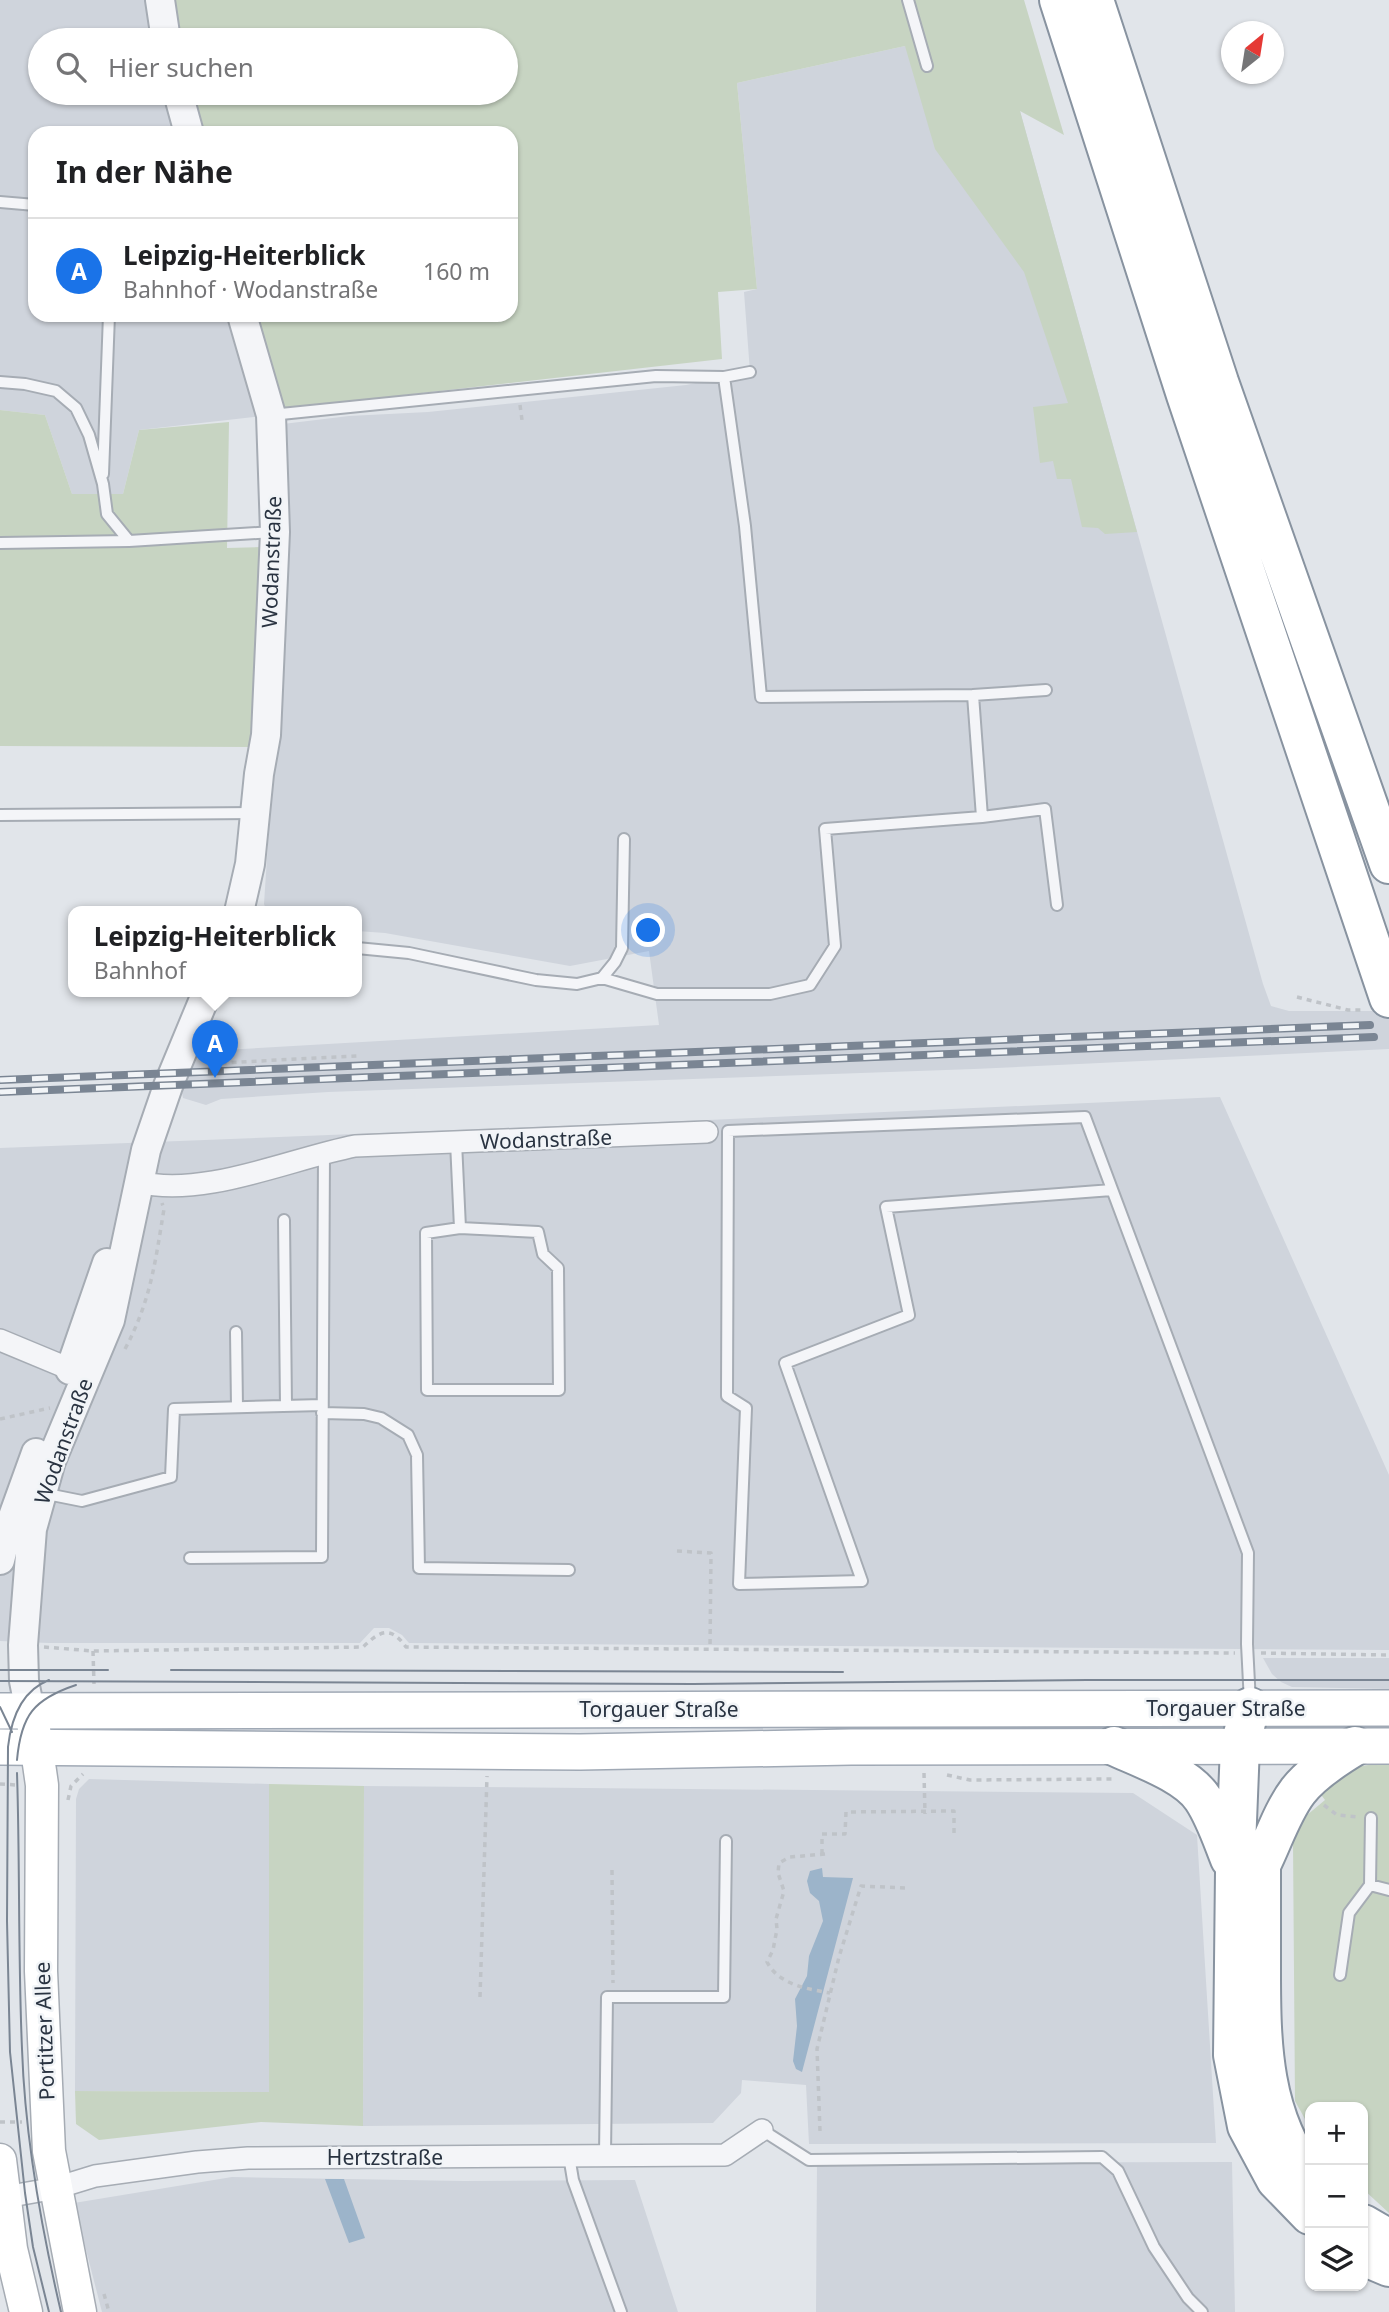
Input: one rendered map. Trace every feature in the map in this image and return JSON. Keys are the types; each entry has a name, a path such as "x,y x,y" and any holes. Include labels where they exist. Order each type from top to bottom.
{"highway":[{"path":"1059,0 1378,1004"},
{"path":"1094,0 1219,382 1389,864"},
{"path":"1250,1707 1248,1868 1233,2055 1247,2126 1276,2180 1305,2210"},
{"path":"1114,1746 1177,1776 1202,1797 1217,1825 1248,1868 1264,2063 1270,2097 1289,2145 1305,2171"},
{"path":"1248,1868 1301,1787 1336,1758 1372,1746"},
{"path":"1368,2227 1389,2239"},
{"path":"1368,2258 1389,2267"}],"main road":[{"name":"Torgauer Straße","path":"15,1711 1389,1708"},
{"name":"Wodanstraße","path":"15,1711 37,1747"},
{"name":"Torgauer Straße","path":"0,1748 580,1752 851,1746 1372,1746"},
{"name":"Portitzer Allee","path":"37,1747 42,1797 41,1970 45,2099 49,2151 80,2312"},
{"path":"0,2160 2,2198 26,2312"}],"street":[{"path":"160,0 164,28"},
{"path":"181,105 187,126"},
{"name":"Wodanstraße","path":"240,906 250,864 266,735 275,531 271,415 244,322"},
{"name":"Wodanstraße","path":"15,1711 24,1681 23,1645 32,1529 120,1222 138,1182 168,1086 205,997"},
{"name":"Wodanstraße","path":"138,1182 156,1186 191,1185 232,1178 355,1146 708,1132"},
{"path":"0,1340 79,1372"},
{"name":"Wodanstraße","path":"2,1539 55,1408 79,1372"},
{"name":"Hertzstraße","path":"2,2198 107,2175 197,2162 248,2158 725,2155 762,2130"}],"lane":[{"path":"908,0 927,66"},
{"path":"0,202 28,204"},
{"path":"103,484 109,322"},
{"path":"271,415 656,376 724,377 750,372"},
{"path":"724,377 745,526 761,697 973,695 1046,691"},
{"path":"0,382 56,391 76,408 89,435 103,484 107,514 129,541"},
{"path":"0,543 129,541 275,531"},
{"path":"973,695 982,817"},
{"path":"362,948 409,953 536,980 577,984 602,978 657,994 770,993 810,985 835,946 825,829 982,817 1045,809 1057,905"},
{"path":"0,815 255,813"},
{"path":"602,978 622,948 624,839"},
{"path":"1112,1190 886,1207 909,1315 785,1363 862,1581 739,1584 746,1408 727,1396 728,1131 1085,1117 1248,1553 1250,1707"},
{"path":"456,1142 460,1228"},
{"path":"190,1558 322,1557 324,1152"},
{"path":"284,1220 286,1406"},
{"path":"460,1228 538,1232 543,1254 558,1268 559,1390 427,1390 426,1233 460,1228"},
{"path":"236,1332 237,1407"},
{"path":"42,1493 82,1501 171,1477 174,1409 286,1406 363,1414 381,1418 408,1435 417,1455 419,1568 569,1570"},
{"path":"1340,1975 1349,1913 1370,1885 1371,1818"},
{"path":"605,2155 607,1997 723,1997 726,1841"},
{"path":"1370,1885 1389,1890"},
{"path":"762,2130 809,2160 1102,2157 1118,2171 1154,2247 1188,2298 1202,2312"},
{"path":"569,2156 573,2180 621,2312"}],"path":[{"path":"1297,997 1348,1010 1378,1004"},
{"path":"220,1063 357,1056"},
{"path":"0,1419 44,1408 55,1408"},
{"path":"677,1551 710,1553 710,1649"},
{"path":"23,1645 93,1651 363,1647 376,1635 389,1632 399,1637 406,1647 1389,1655"},
{"path":"71,1786 83,1774 95,1770"},
{"path":"480,1997 487,1770"},
{"path":"925,1771 925,1813"},
{"path":"1314,1798 1337,1815 1371,1818"},
{"path":"831,1993 795,1986 771,1970 767,1962 773,1950 776,1919 784,1891 778,1873 779,1863 790,1857 824,1854 822,1834 845,1833 846,1812 954,1811 954,1834"},
{"path":"612,1870 612,1997"},
{"path":"820,2131 817,2049 861,1886 905,1888"}],"shaded area":[{"path":"0,0 163,0 166,28 28,28 28,105 181,105 187,126 28,126 28,322 244,322 271,415 139,430 123,494 72,494 45,415 0,410"},
{"path":"905,46 1020,111 1271,1006 1289,1011 1389,1011 1389,1049 974,1069 328,1092 221,1099 206,1105 183,1098 182,1093 205,1039 218,1043 224,1050 659,1025 649,951 570,966 385,933 362,931 362,906 265,906 277,705 283,424 686,385 750,372 744,292 757,289 737,83"},
{"path":"1220,1097 1389,1475 1389,1650 409,1643 402,1635 389,1628 374,1628 360,1643 0,1641 0,1148"},
{"path":"1263,1658 1389,1658 1389,1689 1292,1687 1272,1674"},
{"path":"89,1779 269,1784 269,2092 75,2091 76,1799 79,1789"},
{"path":"364,1786 1133,1793 1197,1835 1216,2143 809,2144 806,2085 742,2080 741,2093 713,2123 363,2126"},
{"path":"1232,2162 1235,2312 816,2312 817,2163"},
{"path":"232,2177 464,2181 635,2180 678,2312 102,2312 74,2203"}],"green space":[{"path":"160,0 1024,0 1064,135 1020,111 1137,532 1105,534 1098,528 1082,527 1071,479 1057,479 1053,461 1040,463 1033,407 1068,403 1024,272 935,149 905,46 737,83 757,289 718,292 722,359 281,409 252,322 518,322 518,126 187,126 181,105 518,105 518,28 164,28"},
{"path":"0,410 45,415 72,494 123,494 139,430 229,422 227,548 261,547 253,747 0,746"},
{"path":"1389,1762 1389,2213 1368,2194 1368,2102 1305,2102 1305,2119 1295,2101 1293,1842 1307,1815 1325,1800 1316,1788 1355,1767"},
{"path":"269,1784 364,1786 363,2126 261,2122 99,2140 76,2124 75,2091 269,2092"}],"water":[{"path":"822,1868 823,1877 853,1878 802,2072 796,2069 793,2061 797,2026 795,1999 807,1976 809,1956 823,1921 819,1901 810,1893 807,1881 810,1871"},
{"path":"325,2179 344,2179 365,2238 349,2243"}],"tram line":[{"path":"0,1670 108,1670"},
{"path":"171,1670 843,1672"},
{"path":"49,1680 31,1691 25,1699 15,1717 9,1737 7,1921 10,2052 25,2193 33,2247 49,2312"},
{"path":"0,1681 693,1684 1389,1680"},
{"path":"17,1760 22,1731 32,1711 50,1696 76,1685"},
{"path":"0,1707 12,1732"},
{"path":"17,1773 24,2082 35,2182 61,2312"}],"railway":[{"path":"0,1080 1370,1025"},
{"path":"0,1092 1374,1037"}],"place":[{"name":"Leipzig-Heiterblick","path":"215,1078"}]}
